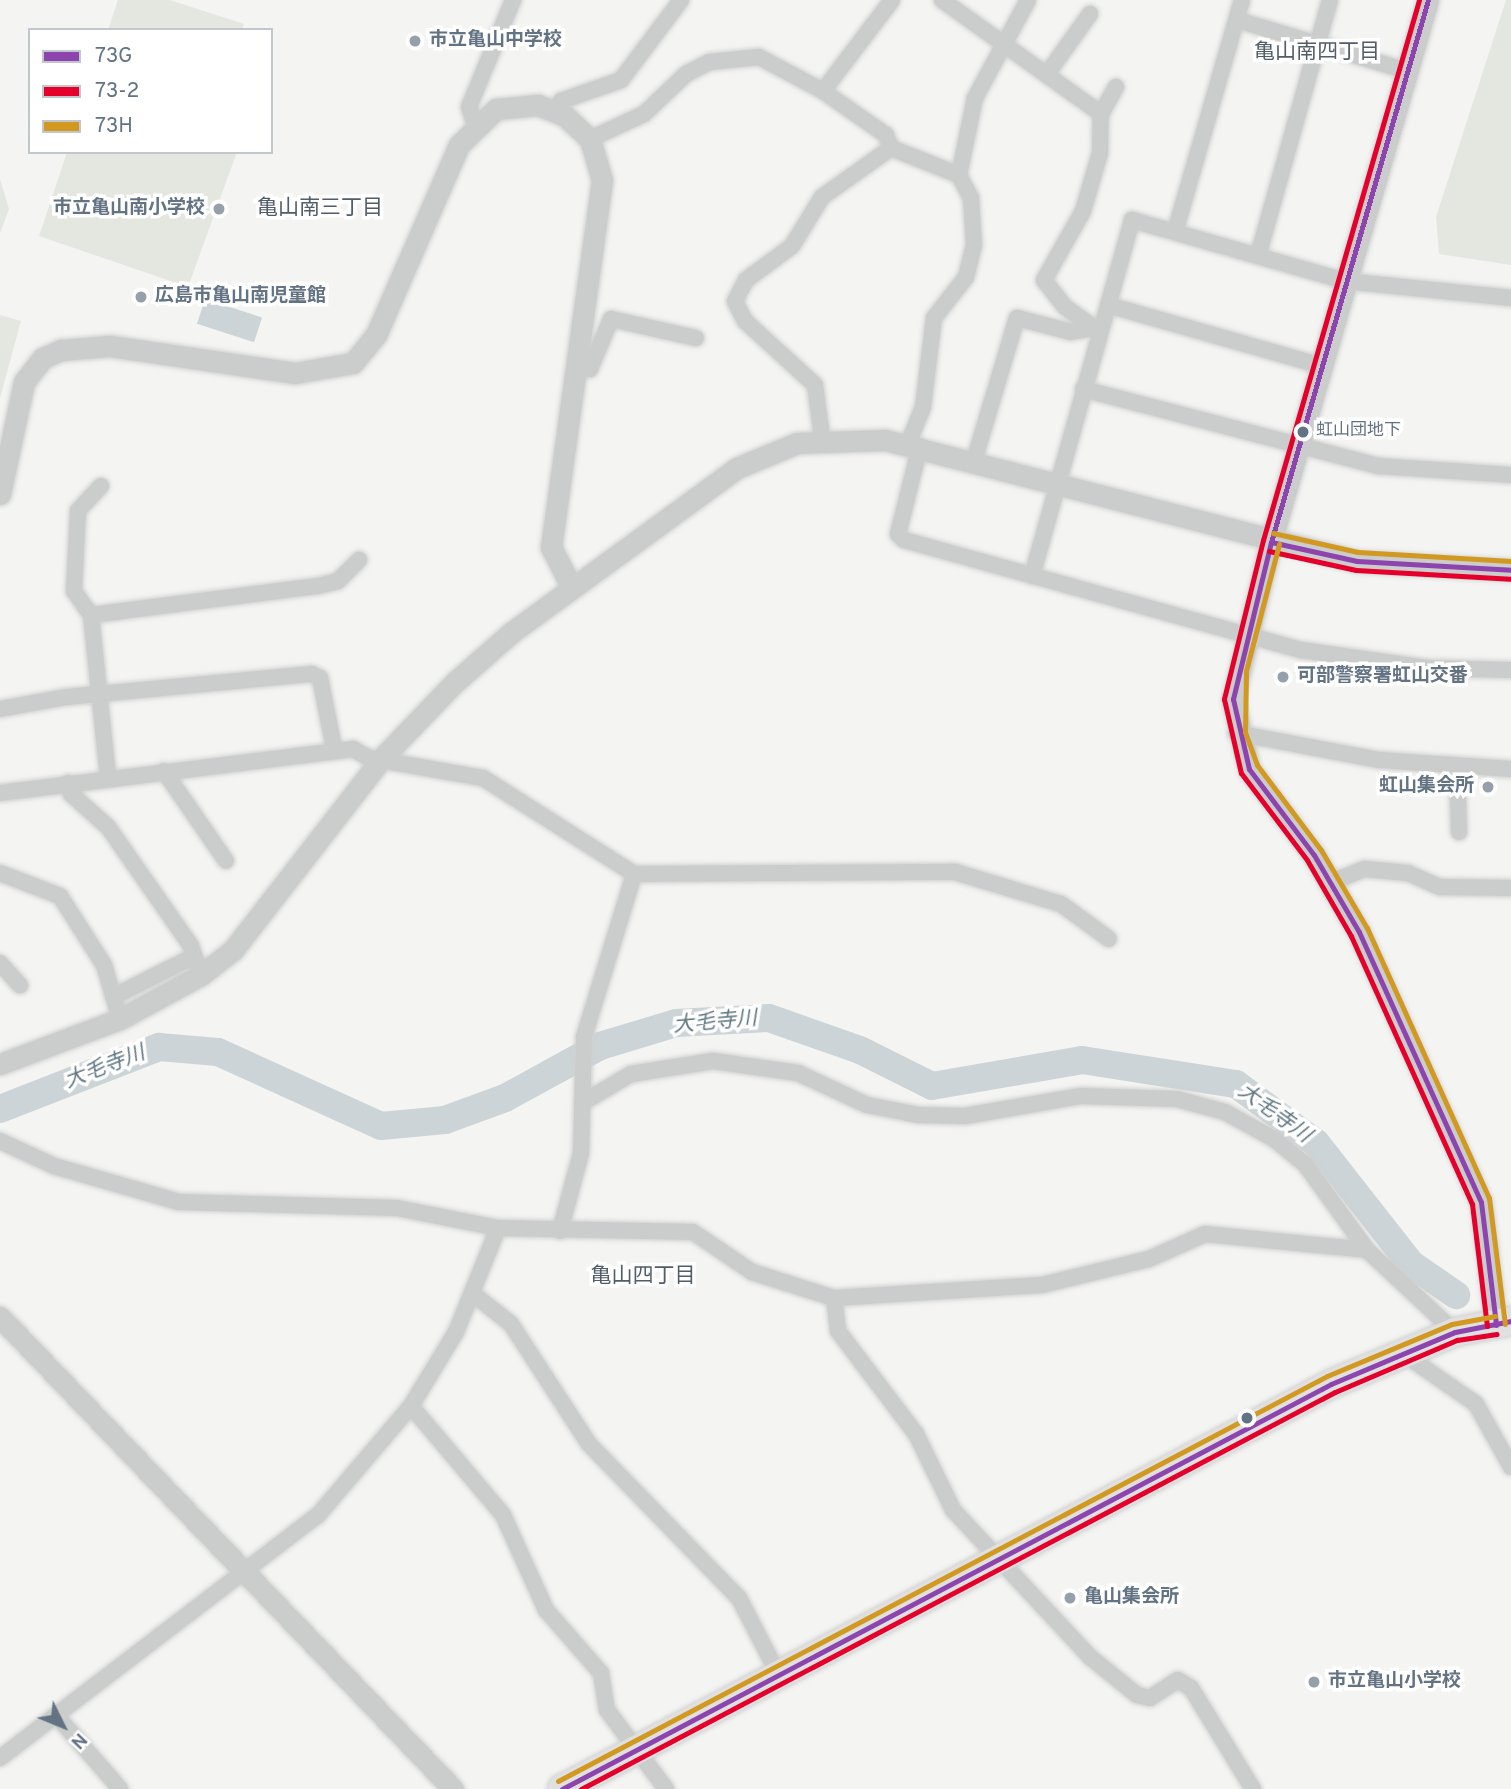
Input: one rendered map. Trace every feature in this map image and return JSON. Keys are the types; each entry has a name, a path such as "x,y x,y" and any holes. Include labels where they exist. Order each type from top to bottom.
{"highway":[{"path":"562,1789 999,1558 1401,1352 1455,1332 1503,1323"}],"street":[{"path":"475,125 468,107 513,0"},
{"path":"555,110 561,102 621,80 681,0"},
{"path":"823,91 892,0"},
{"path":"942,0 1006,43 1101,114"},
{"path":"1028,0 975,98 959,175 971,198 974,245 966,277 934,318 923,407 898,534 1032,576 1245,637 1427,668 1511,670"},
{"path":"1175,232 1242,0"},
{"path":"1258,256 1331,0"},
{"path":"1428,0 1271,542 1245,637 1233,699 1236,733 1266,796 1332,882 1481,1202 1503,1323"},
{"path":"1047,74 1090,14"},
{"path":"1237,20 1407,71"},
{"path":"590,139 644,114 686,74 710,62 759,57 823,91 886,135 891,148 959,175"},
{"path":"1095,330 1044,280 1083,211 1100,153 1101,114 1116,87"},
{"path":"0,494 24,382 43,358 61,350 110,346 295,373 352,363 376,335 442,180 475,125 513,104 555,110 590,139 602,180 551,547 572,588"},
{"path":"822,438 816,385 745,321 735,302 746,280 792,246 822,197 891,148"},
{"path":"1032,576 1083,389 1095,330 1108,305 1132,220 1345,281 1511,298"},
{"path":"1108,305 1322,366"},
{"path":"974,461 1017,318 1071,331 1095,330"},
{"path":"577,371 590,369 611,319 696,338"},
{"path":"1083,389 1299,450 1423,472 1511,475"},
{"path":"113,998 233,950 382,758 463,675 572,588 737,468 822,438 914,445 1271,542 1357,561 1511,570"},
{"path":"101,486 78,511 74,591 91,615 108,778"},
{"path":"91,615 318,586 338,581 359,560"},
{"path":"0,709 99,695 312,674 320,678 334,748"},
{"path":"1236,733 1457,768 1511,769"},
{"path":"0,793 334,748 484,778 634,874 955,872 1061,904 1109,939"},
{"path":"1457,768 1458,832"},
{"path":"164,771 226,861"},
{"path":"68,783 71,794 108,827 197,966"},
{"path":"1332,882 1365,869 1408,873 1440,887 1511,888"},
{"path":"0,873 60,897 104,965 120,1019"},
{"path":"560,1231 581,1153 584,1037 634,874"},
{"path":"0,963 20,985"},
{"path":"0,1064 120,1019 197,966"},
{"path":"582,1097 631,1074 713,1061 798,1073 867,1105 919,1115 965,1116 1081,1096 1177,1099 1225,1112 1274,1139 1305,1164 1367,1250 1455,1332"},
{"path":"0,1141 54,1166 179,1202 397,1208 498,1228 693,1232 752,1272 834,1298 1042,1285 1149,1259 1205,1234 1367,1250"},
{"path":"0,1758 246,1573 319,1514 411,1406 472,1293 498,1228"},
{"path":"472,1293 511,1324 589,1444 739,1598 778,1674"},
{"path":"834,1298 838,1331 916,1434 953,1510 1090,1657 1137,1695 1150,1698 1178,1680 1191,1688 1244,1785"},
{"path":"0,1317 453,1789"},
{"path":"1401,1352 1476,1404 1511,1467"},
{"path":"411,1406 503,1515 546,1610 601,1673 607,1710 634,1750 666,1789"},
{"path":"56,1714 120,1789"}],"shaded area":[{"path":"118,0 170,0 244,24 243,28 109,28"},
{"path":"1506,0 1511,0 1511,265 1439,254 1436,217"},
{"path":"66,154 236,154 188,287 39,236"},
{"path":"0,179 9,209 0,233"},
{"path":"205,299 262,318 254,342 197,324"},
{"path":"0,315 21,321 0,398"}],"waterway":[{"name":"大毛寺川","path":"0,1109 159,1047 218,1052 381,1126 445,1120 505,1098 600,1046 676,1023 769,1018 860,1050 932,1086 1082,1060 1236,1084 1316,1143 1411,1264 1456,1295"}],"transit line":[{"name":"73-2","path":"1419,0 1263,540 1224,699 1241,773 1307,860 1351,936 1472,1204 1487,1326"},
{"name":"73G","path":"1428,0 1271,542 1233,699 1249,769 1314,855 1359,932 1481,1202 1496,1325"},
{"name":"73H","path":"1273,533 1358,552 1511,561"},
{"name":"73G","path":"1271,542 1357,561 1511,570"},
{"name":"73H","path":"1279,544 1246,671 1245,732 1257,765 1321,850 1367,928 1489,1198 1505,1324"},
{"name":"73-2","path":"1269,551 1356,570 1510,579"},
{"name":"73H","path":"558,1781 1327,1376 1452,1324 1495,1316"},
{"name":"73G","path":"562,1789 1331,1384 1455,1332 1511,1321"},
{"name":"73-2","path":"581,1789 1335,1392 1457,1340 1497,1334"}],"place":[{"name":"市立亀山中学校","path":"415,41"},
{"name":"市立亀山南小学校","path":"219,209"},
{"name":"広島市亀山南児童館","path":"141,297"},
{"name":"虹山団地下","path":"1303,432"},
{"name":"可部警察署虹山交番","path":"1283,677"},
{"name":"虹山集会所","path":"1488,787"},
{"name":"亀山集会所","path":"1070,1598"},
{"name":"市立亀山小学校","path":"1314,1682"}],"district":[{"name":"亀山南四丁目","path":"1317,53"},
{"name":"亀山南三丁目","path":"320,209"},
{"name":"亀山四丁目","path":"643,1277"}]}
